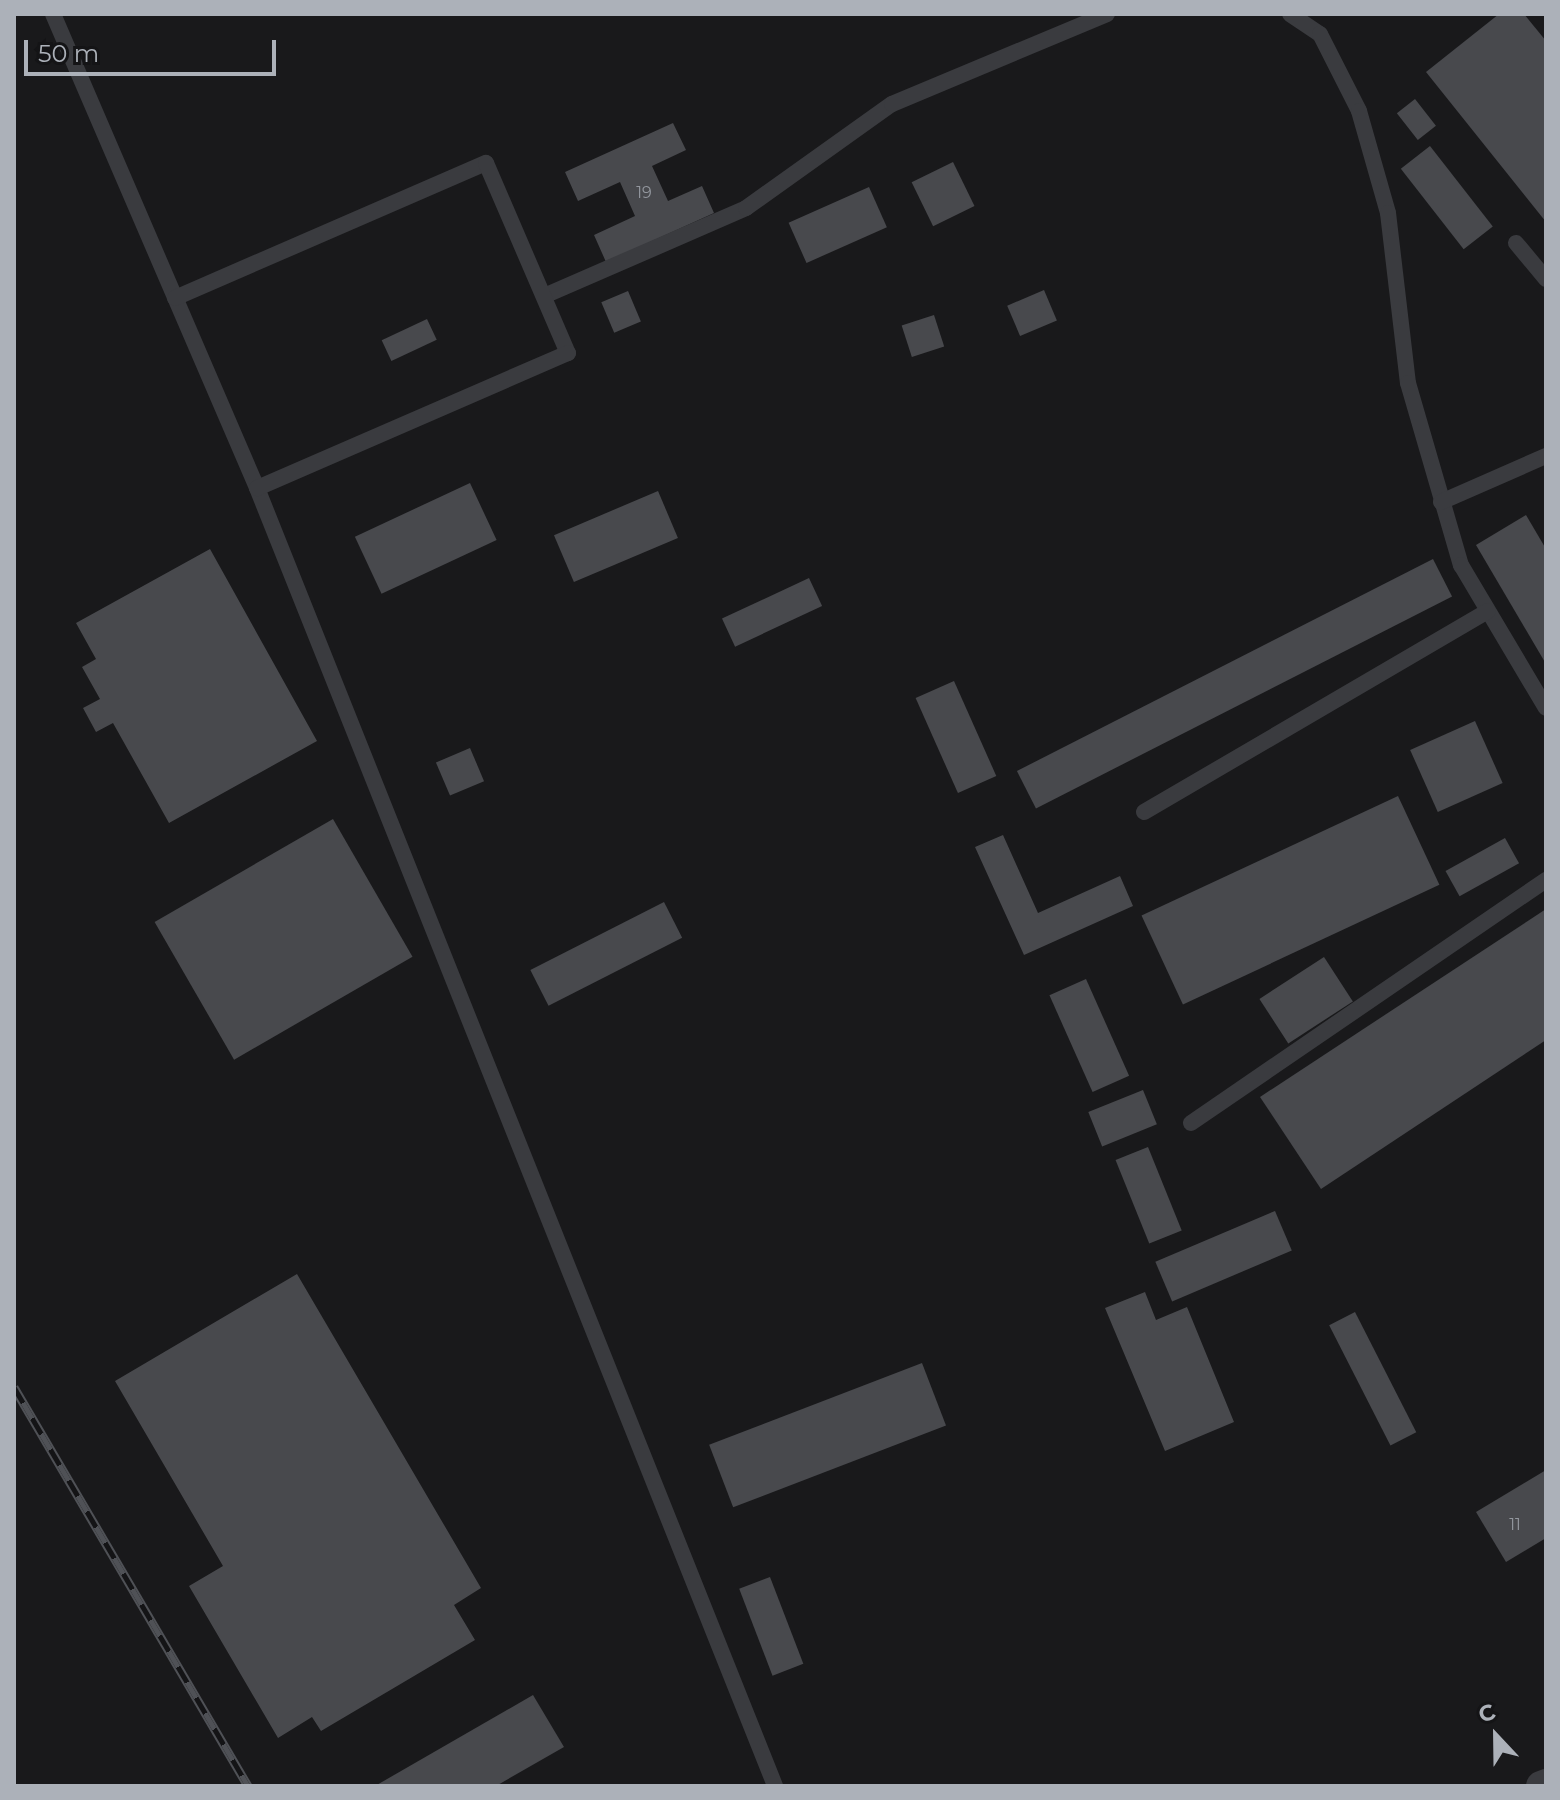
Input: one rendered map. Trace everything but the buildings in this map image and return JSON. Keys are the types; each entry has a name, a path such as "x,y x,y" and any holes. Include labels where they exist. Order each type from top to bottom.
{"lane":[{"path":"53,14 257,488 775,1786"},
{"path":"544,296 746,208 892,104 1107,14"},
{"path":"1290,14 1320,34 1359,111 1388,213 1408,383 1441,502 1461,565 1546,708"},
{"path":"175,298 486,163 544,296 568,353 257,488"},
{"path":"1516,243 1546,279"},
{"path":"1441,502 1546,456"},
{"path":"1144,812 1488,611"},
{"path":"1191,1123 1546,880"}],"railway":[{"path":"14,1387 248,1786"}]}
